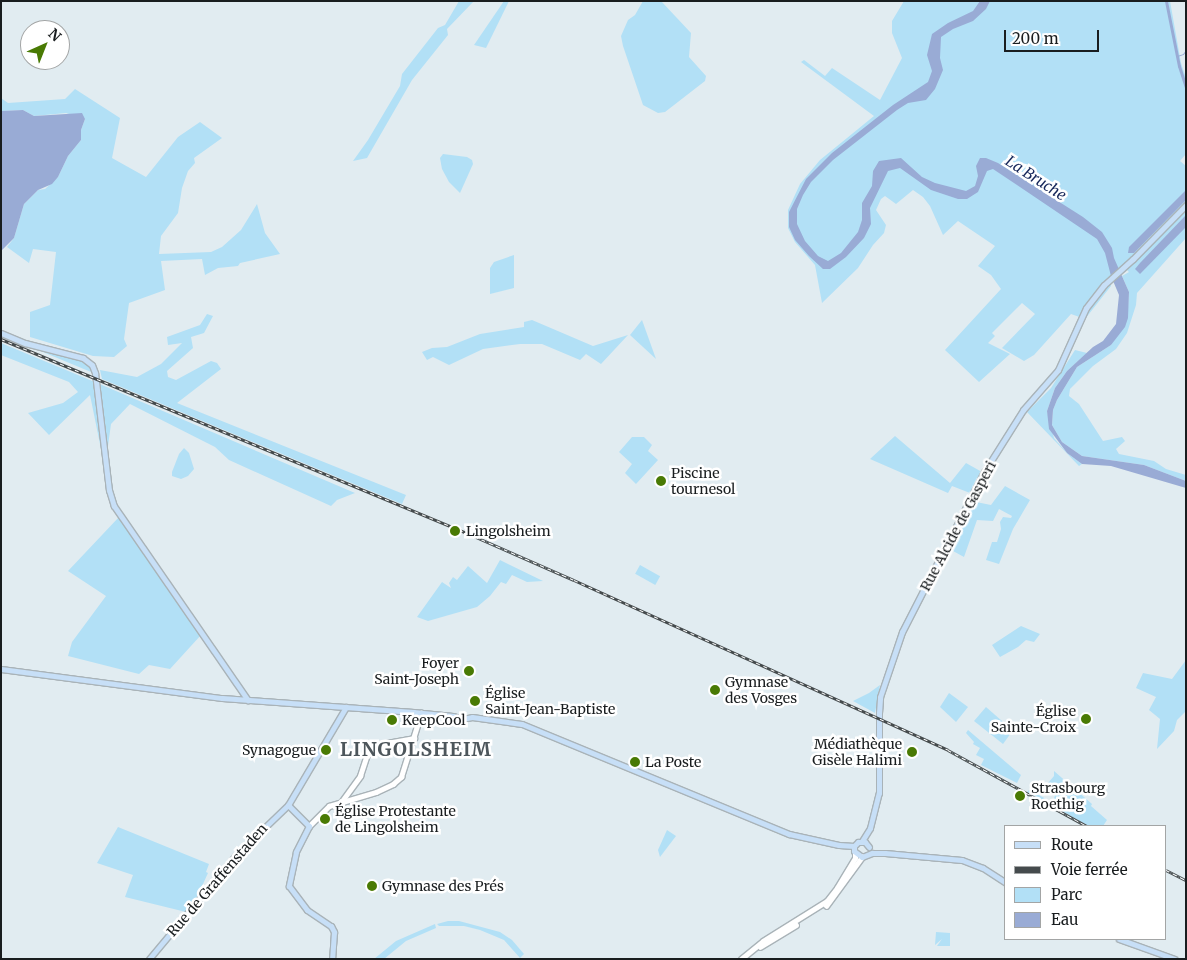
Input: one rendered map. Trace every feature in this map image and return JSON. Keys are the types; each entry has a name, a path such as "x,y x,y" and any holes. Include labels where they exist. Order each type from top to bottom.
{"main road":[{"name":"Rue Alcide de Gasperi","path":"869,830 880,791 878,713 886,675 898,640 982,476 1021,413 1058,370 1066,355 1080,318 1107,282 1186,205"},
{"path":"1,332 42,347 83,358 94,368 113,502 250,700"},
{"path":"1,670 183,694 421,713 527,725 789,834 840,845 865,856 885,853 962,860 983,868 1004,882"},
{"name":"Rue de Graffenstaden","path":"149,959 235,856 287,806 346,707"},
{"path":"287,806 308,827 292,865 289,886 307,910 327,921 334,932 332,959"},
{"path":"854,850 869,830"},
{"path":"865,856 869,830"},
{"path":"862,841 868,846 885,853"},
{"path":"1122,940 1175,959"}],"street":[{"path":"308,827 325,808 393,784 401,776 407,763 421,713"},
{"path":"342,801 360,776 370,746 414,738"},
{"path":"741,959 762,942 826,901 837,888 854,850"},
{"path":"745,959 765,944 822,909 834,898 865,856"}],"green space":[{"path":"459,1 474,1 447,29 448,35 412,80 367,158 353,161 368,140 400,86 402,74 438,28 445,25"},
{"path":"504,1 509,1 486,48 474,45"},
{"path":"643,1 661,1 691,33 689,57 706,76 705,81 665,112 658,113 643,105 621,36 628,20 635,15"},
{"path":"904,1 1170,1 1181,63 1186,78 1186,154 1180,161 1186,166 1186,238 1137,293 1136,305 1127,333 1116,349 1093,366 1070,389 1069,396 1079,404 1103,441 1122,437 1125,441 1116,449 1119,454 1154,461 1166,469 1186,475 1186,481 1144,465 1082,456 1062,442 1052,425 1053,410 1057,400 1077,367 1111,345 1128,307 1129,292 1122,276 1129,272 1123,266 1108,278 1111,286 1085,319 1071,314 1034,355 1024,361 1002,348 1035,314 1022,303 992,333 995,336 988,343 1010,354 979,382 945,350 1001,289 991,275 978,266 995,246 958,221 943,235 930,206 923,197 913,190 896,204 885,196 881,199 876,210 886,225 884,233 873,245 858,268 822,303 815,265 795,242 788,228 788,210 800,184 820,160 874,116 801,62 804,60 825,76 832,68 880,100 902,58 892,33 892,21"},
{"path":"75,89 120,118 112,158 146,177 178,137 200,122 222,138 194,158 195,163 188,171 182,188 178,213 161,236 159,254 211,252 222,247 241,230 257,204 265,233 280,254 240,263 238,266 218,268 205,275 202,259 161,261 165,290 129,303 124,339 127,346 114,357 93,356 30,337 30,312 50,305 56,252 33,249 29,263 7,247 14,238 24,204 38,190 45,189 58,177 68,156 81,140 81,130 85,119 66,113 34,116 23,110 1,111 1,98 8,103 65,99"},
{"path":"443,154 467,157 472,160 473,164 460,193 449,182 442,169 440,158"},
{"path":"514,255 514,288 490,294 490,268 494,262"},
{"path":"207,314 213,316 204,333 191,337 193,348 167,371 168,377 176,380 211,361 217,363 221,369 177,403 406,495 402,504 102,379 100,370 137,377 161,364 182,343 168,345 167,337 200,325"},
{"path":"532,320 593,346 628,335 601,364 586,354 580,360 542,344 520,344 483,349 449,365 433,357 427,360 422,352 432,348 447,347 480,334 524,327 524,322"},
{"path":"642,320 656,359 630,335"},
{"path":"1,343 355,493 337,500 331,506 229,460 215,447 130,404 111,424 108,446 101,449 90,395 49,435 28,413 63,403 78,392 69,382 1,355"},
{"path":"26,345 83,361 89,365 91,372"},
{"path":"1075,350 1087,353 1067,371 1055,388 1047,411 1054,438 1067,453 1082,464 1079,466 1027,412 1051,388"},
{"path":"895,436 950,483 966,463 982,472 970,493 952,486 948,493 870,459"},
{"path":"632,437 644,437 652,445 648,451 658,460 636,484 625,473 632,464 619,452"},
{"path":"184,448 189,453 194,469 188,476 181,479 172,476 172,472 179,454"},
{"path":"1005,486 1030,500 1013,529 999,564 986,560 992,542 997,542 1001,529 1000,522 1003,517 1011,518 1012,516 999,509 993,521 977,520 964,557 953,551 948,536 970,493 976,502 991,505"},
{"path":"119,517 201,635 170,669 149,665 139,674 68,656 72,642 106,596 68,571"},
{"path":"500,560 543,581 527,582 512,575 506,584 501,582 490,596 477,607 428,621 417,617 442,582 451,588 449,583 453,577 457,580 468,566 487,583"},
{"path":"640,565 660,576 655,585 635,574"},
{"path":"1021,626 1040,634 1034,642 1026,640 1000,657 992,645"},
{"path":"1186,660 1186,711 1177,720 1174,731 1157,749 1160,719 1149,710 1156,697 1136,688 1143,673 1172,679"},
{"path":"880,685 875,713 853,701 869,693"},
{"path":"949,693 968,707 956,722 940,707"},
{"path":"986,707 1010,728 1011,733 1003,744 974,721"},
{"path":"968,730 1021,775 1017,783 981,765 984,759 976,755 980,748 973,744 974,742 966,733"},
{"path":"1054,771 1092,804 1091,806 1107,820 1104,825 1087,825 1027,792 1029,790 1052,802 1057,792 1048,783 1054,776"},
{"path":"118,827 209,864 206,872 208,873 198,895 186,912 125,897 133,875 97,863"},
{"path":"667,830 676,836 660,857 658,850"},
{"path":"459,921 500,932 512,940 524,954 520,958 504,940 480,930 464,926 439,926 437,924"},
{"path":"435,924 436,928 406,941 384,959 374,959 396,941"},
{"path":"936,932 950,933 950,946 937,946 942,939 935,945"}],"water":[{"path":"980,1 990,1 986,9 973,21 953,29 941,37 940,58 943,70 935,89 926,100 908,103 897,110 833,160 811,182 803,195 797,209 797,224 805,241 818,256 828,261 841,253 858,232 862,220 862,203 872,186 873,171 879,161 901,158 922,177 935,183 966,191 975,186 978,176 976,166 980,158 986,158 998,163 1083,217 1102,232 1112,248 1114,258 1129,292 1128,318 1125,327 1111,345 1077,367 1057,400 1053,410 1052,425 1062,442 1082,456 1144,465 1186,481 1186,488 1111,466 1082,464 1067,453 1049,429 1047,411 1055,388 1067,371 1093,347 1103,341 1116,324 1119,295 1111,276 1105,253 1097,239 993,169 987,171 978,192 967,199 958,199 931,190 900,168 888,171 870,208 871,224 864,238 846,257 830,269 823,269 809,256 795,240 789,227 789,212 806,179 832,153 893,105 928,82 932,71 927,55 932,34 948,23 973,11"},
{"path":"23,110 34,116 82,113 85,119 81,130 81,140 68,156 58,177 52,184 38,190 24,204 14,238 1,251 1,111"},
{"path":"1186,190 1186,200 1134,253 1128,253 1129,247"},
{"path":"1186,215 1186,227 1140,274 1135,269"}],"waterway":[{"path":"1166,1 1179,66 1186,88"},
{"path":"1177,56 1183,54 1186,50"}],"railway":[{"path":"1,339 467,533 574,580 948,750 1085,825"},
{"path":"1167,870 1186,880"}],"place":[{"name":"Piscine tournesol","path":"661,481"},
{"name":"Lingolsheim","path":"455,531"},
{"name":"Foyer Saint-Joseph","path":"469,671"},
{"name":"Gymnase des Vosges","path":"715,690"},
{"name":"Église Saint-Jean-Baptiste","path":"475,701"},
{"name":"Église Sainte-Croix","path":"1086,719"},
{"name":"KeepCool","path":"392,720"},
{"name":"Synagogue","path":"326,750"},
{"name":"Médiathèque Gisèle Halimi","path":"912,752"},
{"name":"La Poste","path":"635,762"},
{"name":"Strasbourg Roethig","path":"1020,796"},
{"name":"Église Protestante de Lingolsheim","path":"325,819"},
{"name":"Gymnase des Prés","path":"372,886"}],"district":[{"name":"LINGOLSHEIM","path":"416,750"}],"water label":[{"name":"La Bruche","path":"1036,178"}]}
